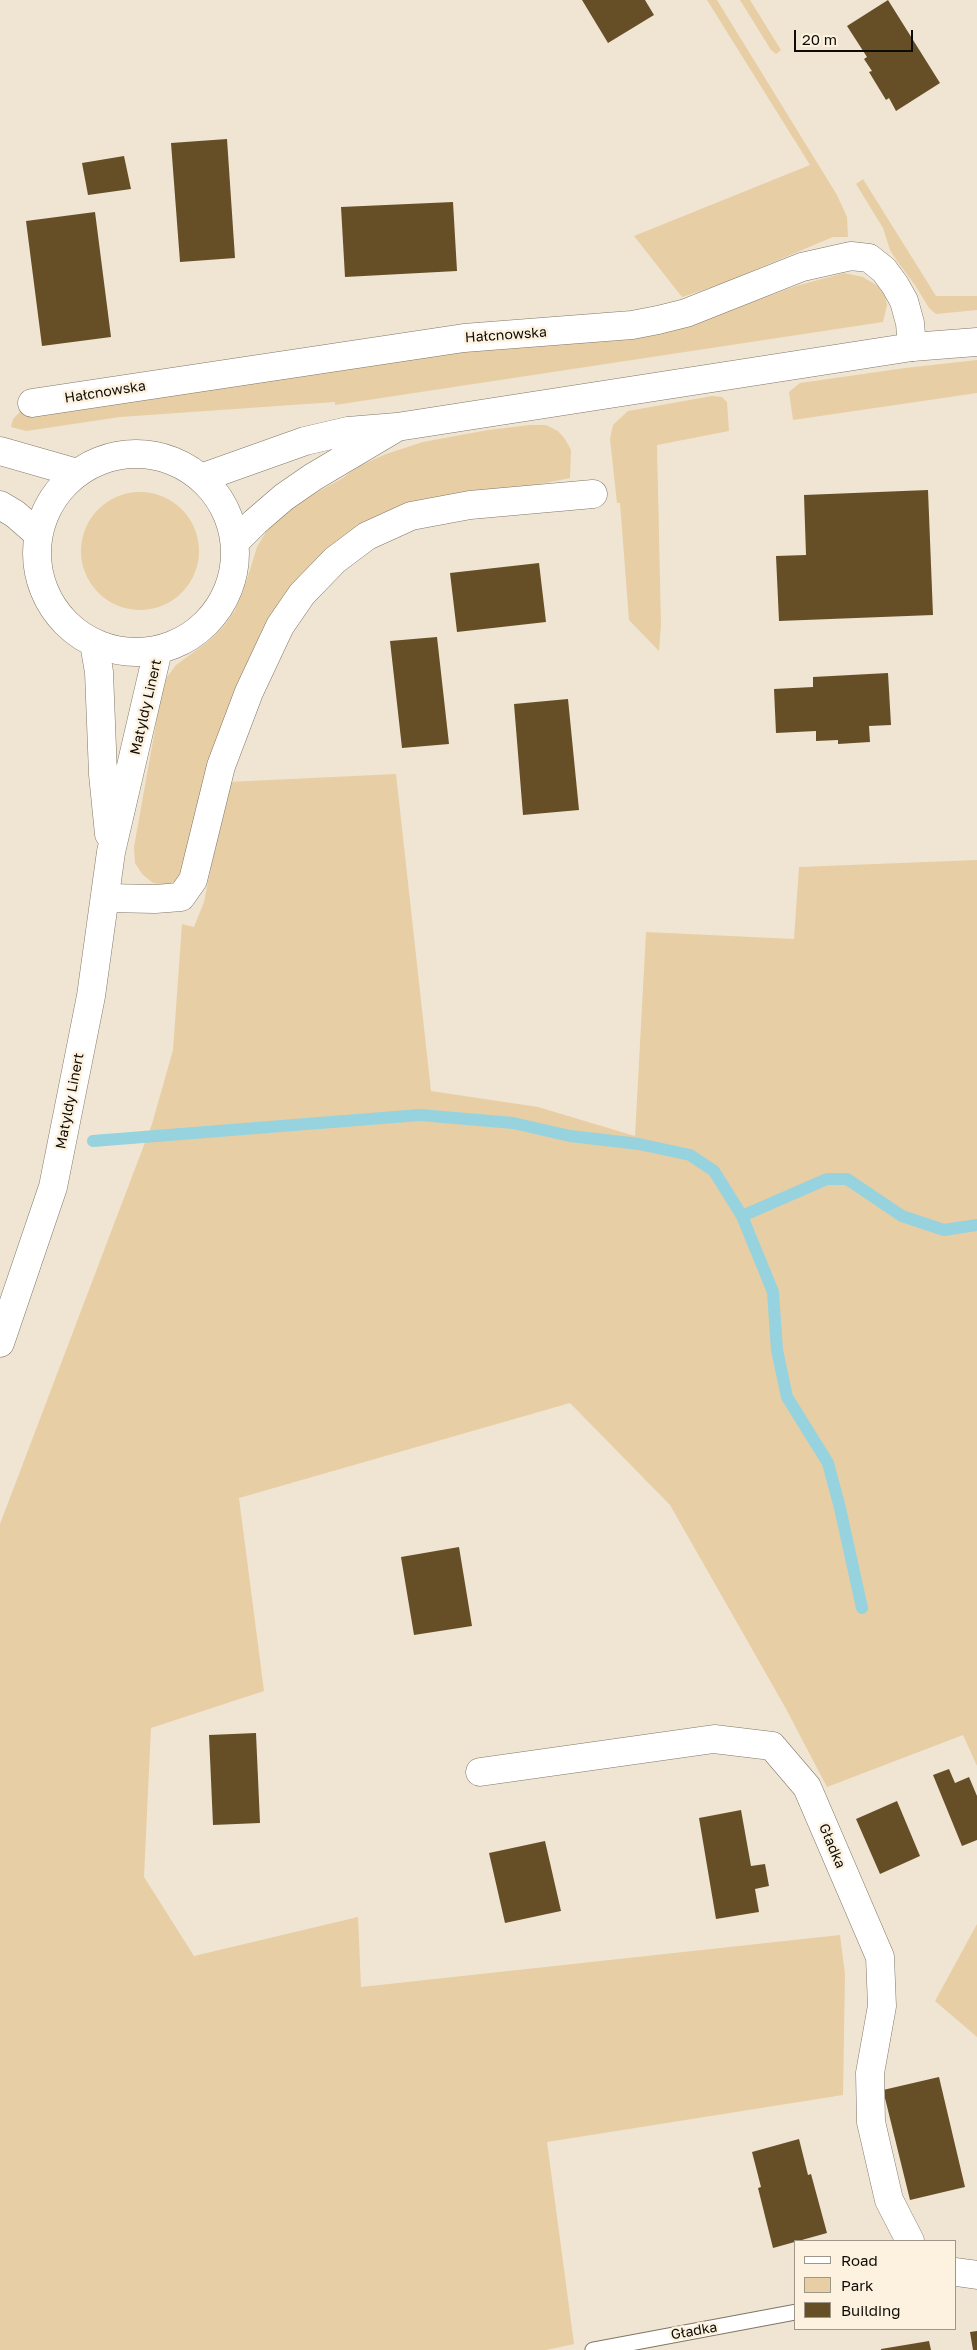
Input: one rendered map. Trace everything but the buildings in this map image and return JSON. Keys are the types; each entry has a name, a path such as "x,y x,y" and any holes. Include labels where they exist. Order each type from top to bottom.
{"street":[{"name":"Hałcnowska","path":"32,403 464,338 632,325 686,313 802,267 829,259 851,256 869,258 884,270 895,285 904,301 912,347"},
{"path":"201,478 306,440 348,431 397,427 912,347 977,342"},
{"path":"235,542 284,497 313,477 397,427"},
{"path":"0,451 77,473"},
{"path":"126,454 153,455 178,463 201,478 220,500 228,514 235,542 234,571 225,598 208,622 185,640 158,650 126,652 94,643 67,625 47,598 38,567 38,534 52,500 63,486 77,473 100,460 126,454"},
{"path":"106,898 155,899 181,897 194,880 221,766 249,692 280,626 302,594 335,560 367,536 410,516 470,505 593,494"},
{"path":"0,505 15,514 38,534"},
{"name":"Matyldy Linert","path":"94,643 99,672 103,774 111,852"},
{"name":"Matyldy Linert","path":"0,1343 53,1187 91,996 111,852 158,650"},
{"name":"Gładka","path":"480,1772 714,1739 772,1746 807,1787 880,1957 882,2006 870,2073 871,2122 889,2200 909,2240"},
{"path":"957,2272 977,2275"}],"lane":[{"name":"Gładka","path":"593,2350 794,2312"}],"green space":[{"path":"707,0 717,0 837,195 847,217 848,237 833,237 719,285 682,297 634,236 810,165"},
{"path":"740,0 750,0 781,50 776,54 771,50"},
{"path":"863,179 936,296 977,296 977,310 936,314 929,308 890,250 883,228 856,184"},
{"path":"844,273 863,277 878,286 885,296 887,305 883,322 335,405 335,402 120,417 26,431 11,427 13,419 21,411 383,361 703,320 796,286"},
{"path":"977,360 977,393 793,420 789,392 800,383"},
{"path":"712,396 722,397 727,402 729,431 657,445 661,625 659,651 629,620 620,503 617,503 610,439 613,425 628,411"},
{"path":"546,425 558,431 565,439 571,450 570,478 531,486 327,552 182,873 176,881 166,885 153,883 142,874 135,863 134,847 161,696 167,677 176,665 209,641 224,626 235,610 243,592 257,547 266,532 297,503 343,478 357,467 386,454 423,442 488,430"},
{"path":"140,492 163,496 182,509 195,528 199,551 195,574 182,593 163,606 140,610 117,606 98,593 85,574 81,551 85,528 98,509 117,496"},
{"path":"396,774 431,1091 538,1107 635,1136 646,932 794,939 799,867 977,860 977,1766 963,1735 827,1787 785,1707 670,1505 570,1403 239,1498 264,1691 151,1728 144,1877 194,1956 358,1917 361,1987 840,1935 845,1974 843,2095 547,2142 574,2344 546,2350 0,2350 0,1524 152,1124 173,1050 182,924 194,927 204,902 228,782"},
{"path":"977,1924 977,2037 935,2001"}],"waterway":[{"path":"93,1141 420,1115 513,1123 570,1136 639,1144 690,1155 714,1171 742,1216 827,1179 847,1179 902,1216 944,1230 977,1225"},
{"path":"742,1216 773,1292 777,1350 787,1397 828,1463 862,1608"}]}
